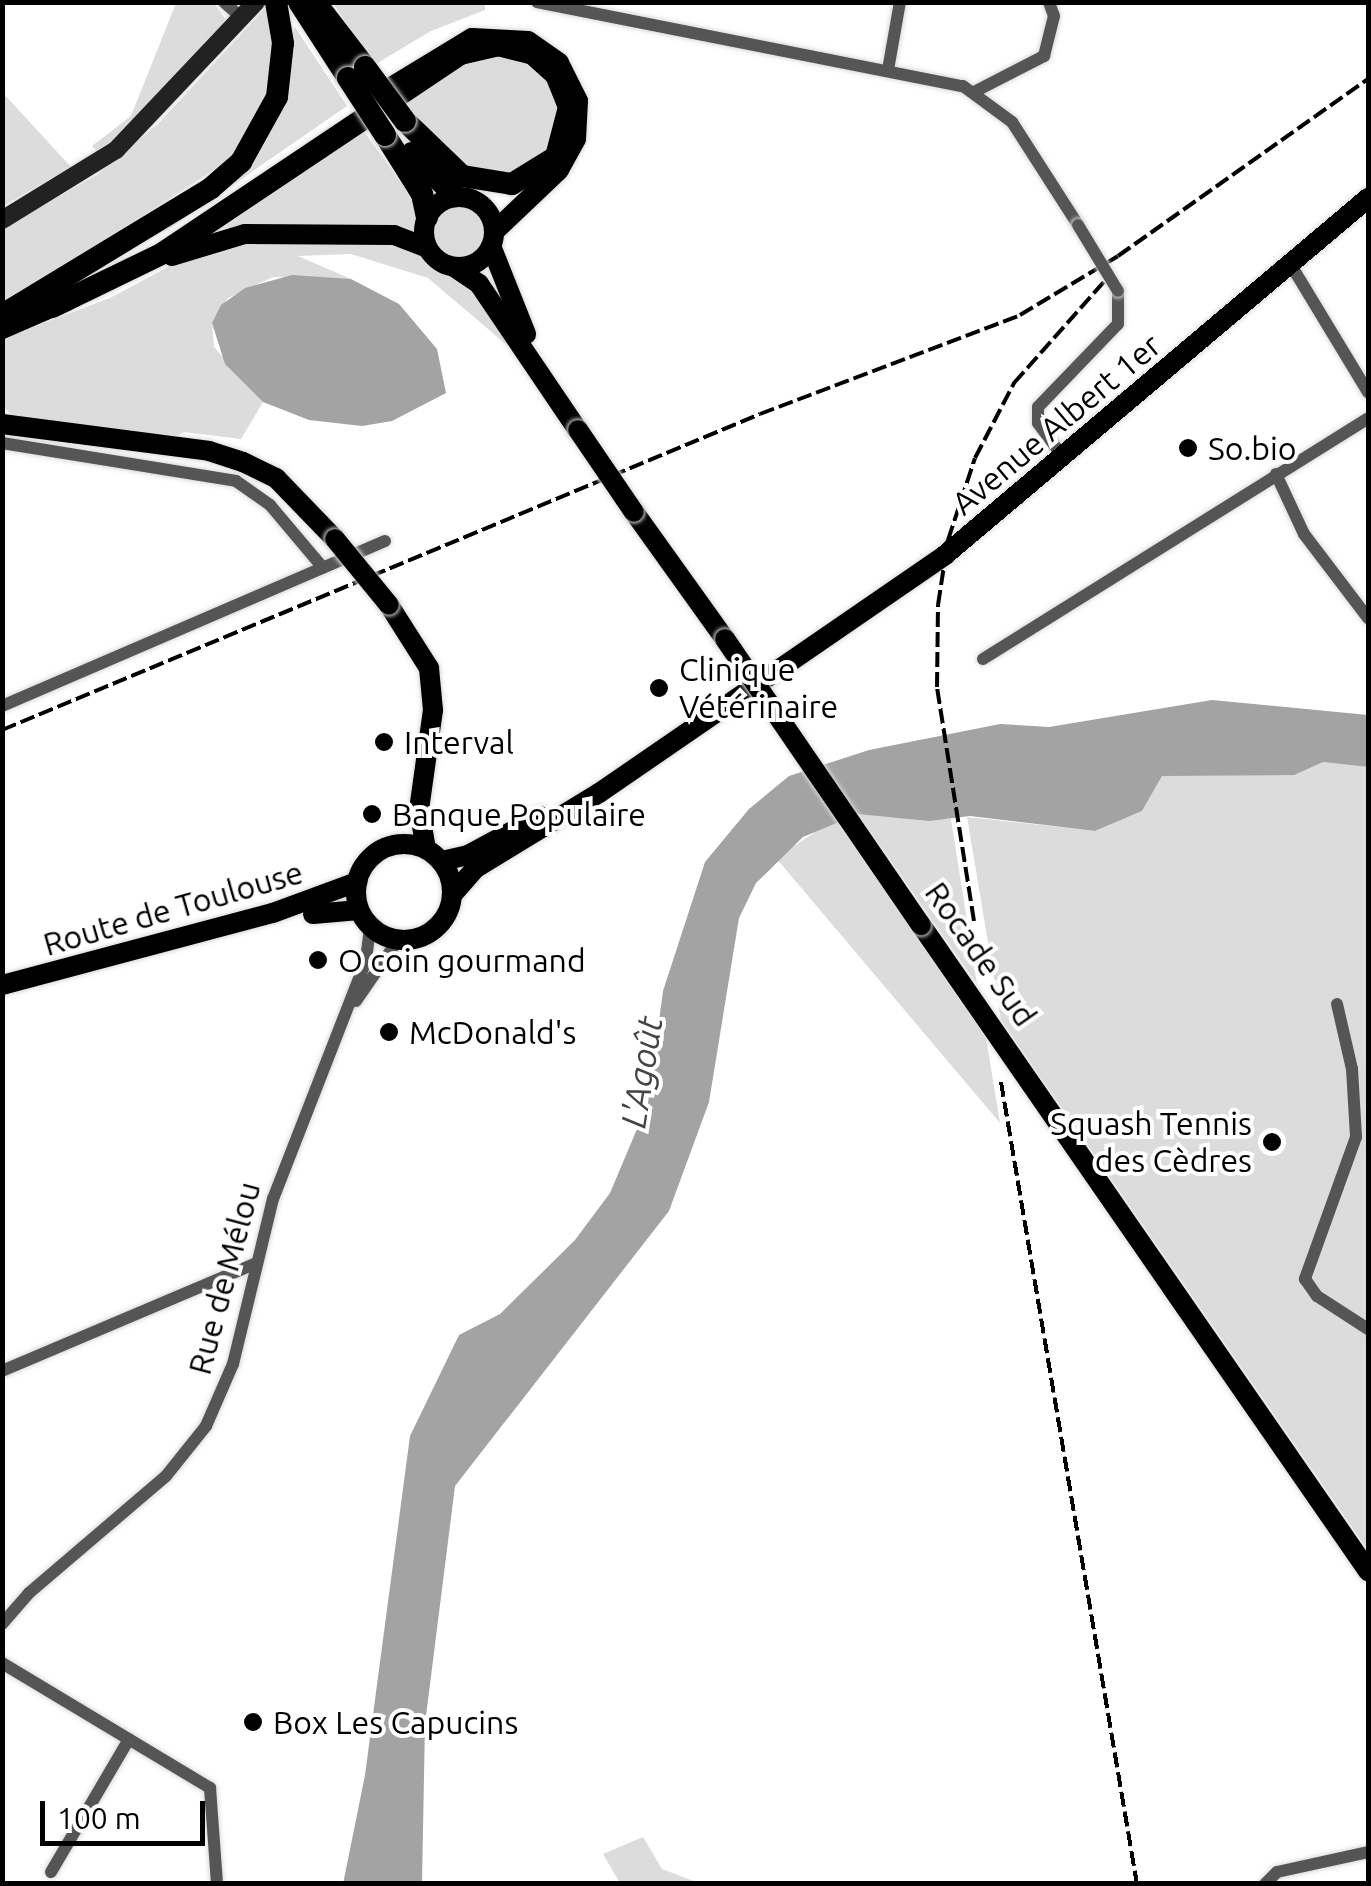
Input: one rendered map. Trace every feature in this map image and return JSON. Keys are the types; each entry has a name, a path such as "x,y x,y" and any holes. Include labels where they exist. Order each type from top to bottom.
{"highway":[{"path":"3,320 180,208 242,162 278,97 283,42 276,2"},
{"path":"299,2 357,72"},
{"path":"315,2 357,72 427,174 455,196"},
{"path":"52,307 163,253 460,54 498,45 533,54 556,75 569,107 556,157 512,184 462,176 395,128"},
{"path":"395,128 422,194 427,217"}],"main road":[{"path":"509,36 544,48 574,90 580,122 559,170 472,264 454,267 428,248 394,235 226,237 52,307 3,320 156,248 441,53 472,38 509,36"},
{"path":"428,248 427,217 455,196 487,210 493,239"},
{"name":"Avenue Albert 1er","path":"644,761 945,555 1368,198"},
{"name":"Rocade Sud","path":"493,239 543,372"},
{"name":"Rocade Sud","path":"454,267 479,284 543,372 634,512 1368,1571"},
{"path":"5,428 210,451 243,462 276,478 335,539 389,605 429,668 432,710 420,785 391,846 371,857 357,882 364,918"},
{"path":"391,846 434,855 468,856 644,761"},
{"path":"2,997 330,908 364,918 398,940 433,931 453,894 476,868 644,761"},
{"path":"420,785 434,855 453,894"},
{"name":"Route de Toulouse","path":"2,985 274,913 357,882"}],"street":[{"path":"224,2 242,18"},
{"path":"2,220 116,150 256,2"},
{"path":"537,2 888,70 974,92 1012,122 1118,290 1118,324 1038,407 1042,430 1063,457"},
{"path":"888,70 900,2"},
{"path":"974,92 1044,56 1054,16 1048,2"},
{"path":"1291,265 1368,392"},
{"path":"983,659 1368,418"},
{"path":"5,428 236,482 270,504 323,568"},
{"path":"1276,474 1304,534 1368,618"},
{"path":"2,706 385,541"},
{"name":"Rue de Mélou","path":"2,1624 195,1442 233,1364 272,1199 366,960 364,918"},
{"name":"Rue de Mélou","path":"330,1047 398,940"},
{"path":"1337,1004 1352,1069 1356,1138 1315,1257 1317,1296 1368,1329"},
{"path":"2,1372 257,1263"},
{"path":"2,1662 210,1788 217,1884"},
{"path":"52,1872 129,1739"},
{"path":"1266,1884 1277,1872 1368,1852"}],"shaded area":[{"path":"176,3 214,3 226,20 164,95 99,154 92,146 131,116"},
{"path":"333,3 485,3 485,10 431,31 374,65"},
{"path":"269,4 277,34 270,88 234,157 3,306 3,228 97,175 158,124"},
{"path":"295,27 347,106 175,225 97,268 246,165"},
{"path":"505,55 532,66 550,84 558,102 556,140 522,174 470,172 399,103 454,66"},
{"path":"3,93 71,167 2,206"},
{"path":"362,129 414,200 415,230 229,230 227,225"},
{"path":"459,204 479,212 487,232 479,252 459,260 439,252 431,232 439,212"},
{"path":"396,239 481,297 508,346 428,278 351,254 298,256 351,279 273,277 228,298 212,323 214,347 263,402 241,439 184,432 169,440 14,416 3,407 5,338 110,298 183,259 222,244"},
{"path":"292,275 351,279 399,304 437,349 446,393 392,421 362,426 309,420 263,402 225,364 212,323 221,305 245,288"},
{"path":"1212,700 1368,715 1368,767 1323,762 1294,775 1162,776 1142,811 1095,831 970,816 929,821 858,814 803,837 756,883 739,918 709,1102 669,1211 455,1486 425,1724 422,1883 343,1884 365,1775 410,1436 459,1335 500,1314 575,1240 610,1193 648,1103 663,991 705,862 749,809 789,776 869,750 1000,724 1049,727"},
{"path":"1323,762 1368,767 1368,1322 1320,1304 1368,1336 1368,1550 1001,1020 967,817 1095,831 1142,811 1162,776"},
{"path":"858,814 951,819 977,984"},
{"path":"835,819 986,1038 1000,1123 776,858"},
{"path":"643,1837 662,1869 699,1883 620,1883 603,1854"}],"railway":[{"path":"2,730 760,414 1020,315 1118,256 1368,79"},
{"path":"974,921 937,687 938,605 948,540 975,458 1014,383 1109,276"},
{"path":"1001,1082 1137,1884"}],"place":[{"name":"So.bio","path":"1188,448"},
{"name":"Clinique Vétérinaire","path":"659,688"},
{"name":"Interval","path":"384,742"},
{"name":"Banque Populaire","path":"372,814"},
{"name":"O coin gourmand","path":"318,960"},
{"name":"McDonald's","path":"389,1032"},
{"name":"Squash Tennis des Cèdres","path":"1272,1142"},
{"name":"Box Les Capucins","path":"253,1722"}],"water label":[{"name":"L'Agoût","path":"641,1072"}]}
